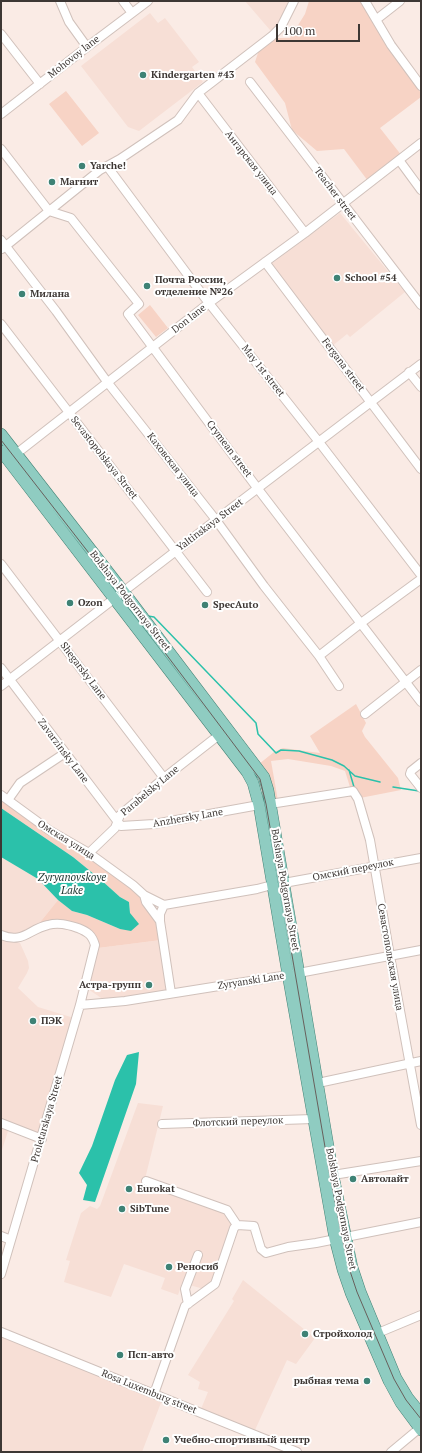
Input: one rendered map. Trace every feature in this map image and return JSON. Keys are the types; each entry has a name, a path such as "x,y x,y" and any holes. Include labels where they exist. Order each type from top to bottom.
{"main road":[{"name":"Bolshaya Podgornaya Street","path":"1,434 6,456 219,735 250,777 265,805 284,883 334,1175 343,1270 351,1294 389,1381 401,1403 421,1428"},
{"name":"Bolshaya Podgornaya Street","path":"6,456 123,591 264,777 272,885 313,1119 340,1238 396,1378 408,1398 421,1414"}],"street":[{"path":"60,1 69,22 86,47"},
{"path":"123,1 132,13"},
{"name":"Mohovoy lane","path":"1,114 86,47 148,1"},
{"path":"2,245 49,211 100,170 120,159 178,120 198,93 272,36 280,28 294,1"},
{"path":"366,1 391,46 421,86"},
{"path":"377,19 400,1"},
{"path":"1,34 40,84"},
{"path":"414,75 421,69"},
{"name":"Teacher street","path":"250,82 421,305"},
{"name":"Ангарская улица","path":"198,93 305,233"},
{"name":"Don lane","path":"6,456 69,412 210,303 343,205 421,143"},
{"path":"1,149 49,211"},
{"path":"399,160 421,190"},
{"name":"May 1st street","path":"107,166 158,233 163,242 421,575"},
{"name":"Crymean street","path":"49,211 71,218 139,304 128,314 258,489 421,702"},
{"name":"Каховская улица","path":"2,245 56,311 108,382 216,520 264,586 320,656 340,686"},
{"name":"Fergana street","path":"265,262 421,469"},
{"name":"Sevastopolskaya Street","path":"1,324 207,592"},
{"name":"Yaltinskaya Street","path":"1,686 113,598 421,364"},
{"path":"409,372 421,387"},
{"name":"Shegarsky Lane","path":"1,564 164,778"},
{"path":"320,656 361,623 421,579"},
{"name":"Zavarzinsky Lane","path":"1,668 118,822"},
{"path":"365,714 421,670"},
{"name":"Parabelsky Lane","path":"89,853 115,828 120,815 219,735"},
{"path":"4,798 20,783 65,753"},
{"path":"421,763 411,771 410,774 421,788"},
{"name":"Anzhersky Lane","path":"118,822 121,826 154,824 353,791"},
{"name":"Севастопольская улица","path":"353,791 358,799 370,840 421,1125"},
{"name":"Омская улица","path":"4,798 49,830 89,853 133,885 144,896 146,902 160,921 171,993"},
{"name":"Омский переулок","path":"284,883 421,858"},
{"path":"144,896 164,905 257,889 272,885"},
{"path":"160,921 160,914 164,905"},
{"name":"Proletarskaya Street","path":"1,935 14,939 23,937 47,925 62,923 86,931 92,936 95,945 80,1005 42,1139 1,1274"},
{"name":"Zyryanski Lane","path":"80,1005 125,1001 288,975 421,950"},
{"path":"318,1083 421,1061"},
{"name":"Флотский переулок","path":"162,1124 313,1119"},
{"path":"1,1123 42,1139"},
{"path":"334,1175 421,1161"},
{"path":"146,1181 227,1210 237,1225"},
{"path":"237,1225 254,1226 261,1249 266,1253 288,1247 316,1243 421,1222"},
{"path":"154,1394 185,1306 215,1284 234,1228 237,1225"},
{"path":"1,1236 11,1240"},
{"path":"188,1304 185,1289 198,1255"},
{"path":"378,1333 421,1315"},
{"name":"Rosa Luxemburg street","path":"1,1332 297,1452"},
{"path":"391,1452 421,1428"}],"shaded area":[{"path":"245,1 288,1 283,17 277,28 270,30"},
{"path":"309,1 360,1 387,46 421,93 421,97 380,128 402,156 368,181 344,149 317,151 292,130 285,103 255,62 260,47 277,38 290,38 305,14"},
{"name":"Kindergarten #43","path":"150,13 158,23 165,18 199,62 192,67 203,82 139,131 128,127 81,66"},
{"path":"66,91 99,133 82,146 49,104"},
{"name":"School #54","path":"340,213 405,292 350,337 347,334 331,347 271,264"},
{"path":"150,305 168,328 156,337 138,315"},
{"path":"356,704 366,723 362,731 365,737 398,778 401,790 360,798 350,787 345,771 331,766 288,759 271,761 278,801 271,802 259,764 274,752 283,748 320,753 310,736"},
{"path":"1,798 88,854 141,896 158,922 161,940 98,948 96,937 88,929 37,926 58,900 72,911 87,915 120,929 130,913 129,902 120,897 73,857 1,808"},
{"path":"1,857 38,879 58,900 37,926 22,934 14,935 1,932"},
{"path":"1,939 20,943 28,961 29,968 18,988 38,1007 74,1018 39,1140 9,1128 1,1153"},
{"path":"161,940 168,990 125,998 104,1000 88,989 98,948"},
{"path":"138,1103 163,1106 144,1183 223,1213 232,1224 211,1283 204,1289 182,1283 178,1295 161,1289 165,1278 124,1264 111,1297 64,1282 70,1261 66,1260 81,1213 90,1206 97,1209 100,1206"},
{"path":"243,1280 315,1338 296,1364 287,1360 255,1430 201,1409 208,1392 198,1389 200,1382 188,1375 234,1301 232,1299"},
{"path":"1,1336 162,1400 142,1452 1,1452"}],"water":[{"name":"Zyryanovskoye Lake","path":"1,808 73,857 120,897 129,902 130,913 139,924 131,931 120,929 87,915 72,911 58,900 38,879 1,857"},
{"path":"139,1052 136,1084 95,1202 83,1200 87,1185 79,1173 92,1146 115,1080 127,1055"}],"waterway":[{"path":"148,616 154,617 256,723 258,734 276,753 281,750 299,751 332,760 344,766 355,776 380,782"},
{"path":"349,770 354,787"},
{"path":"393,787 419,791"}],"tram line":[{"path":"1,440 120,593 260,779 266,804 330,1176 349,1268 357,1292 394,1379 406,1400 421,1419"}],"place":[{"name":"Kindergarten #43","path":"143,75"},
{"name":"Yarche!","path":"82,166"},
{"name":"Магнит","path":"52,182"},
{"name":"School #54","path":"337,278"},
{"name":"Почта России, отделение №26","path":"147,286"},
{"name":"Милана","path":"22,294"},
{"name":"Ozon","path":"70,603"},
{"name":"SpecAuto","path":"205,605"},
{"name":"Астра-групп","path":"149,985"},
{"name":"ПЭК","path":"33,1021"},
{"name":"Автолайт","path":"353,1179"},
{"name":"Eurokat","path":"129,1189"},
{"name":"SibTune","path":"122,1209"},
{"name":"Реносиб","path":"169,1267"},
{"name":"Стройхолод","path":"305,1334"},
{"name":"Псп-авто","path":"120,1355"},
{"name":"рыбная тема","path":"367,1381"},
{"name":"Учебно-спортивный центр","path":"166,1440"}]}
